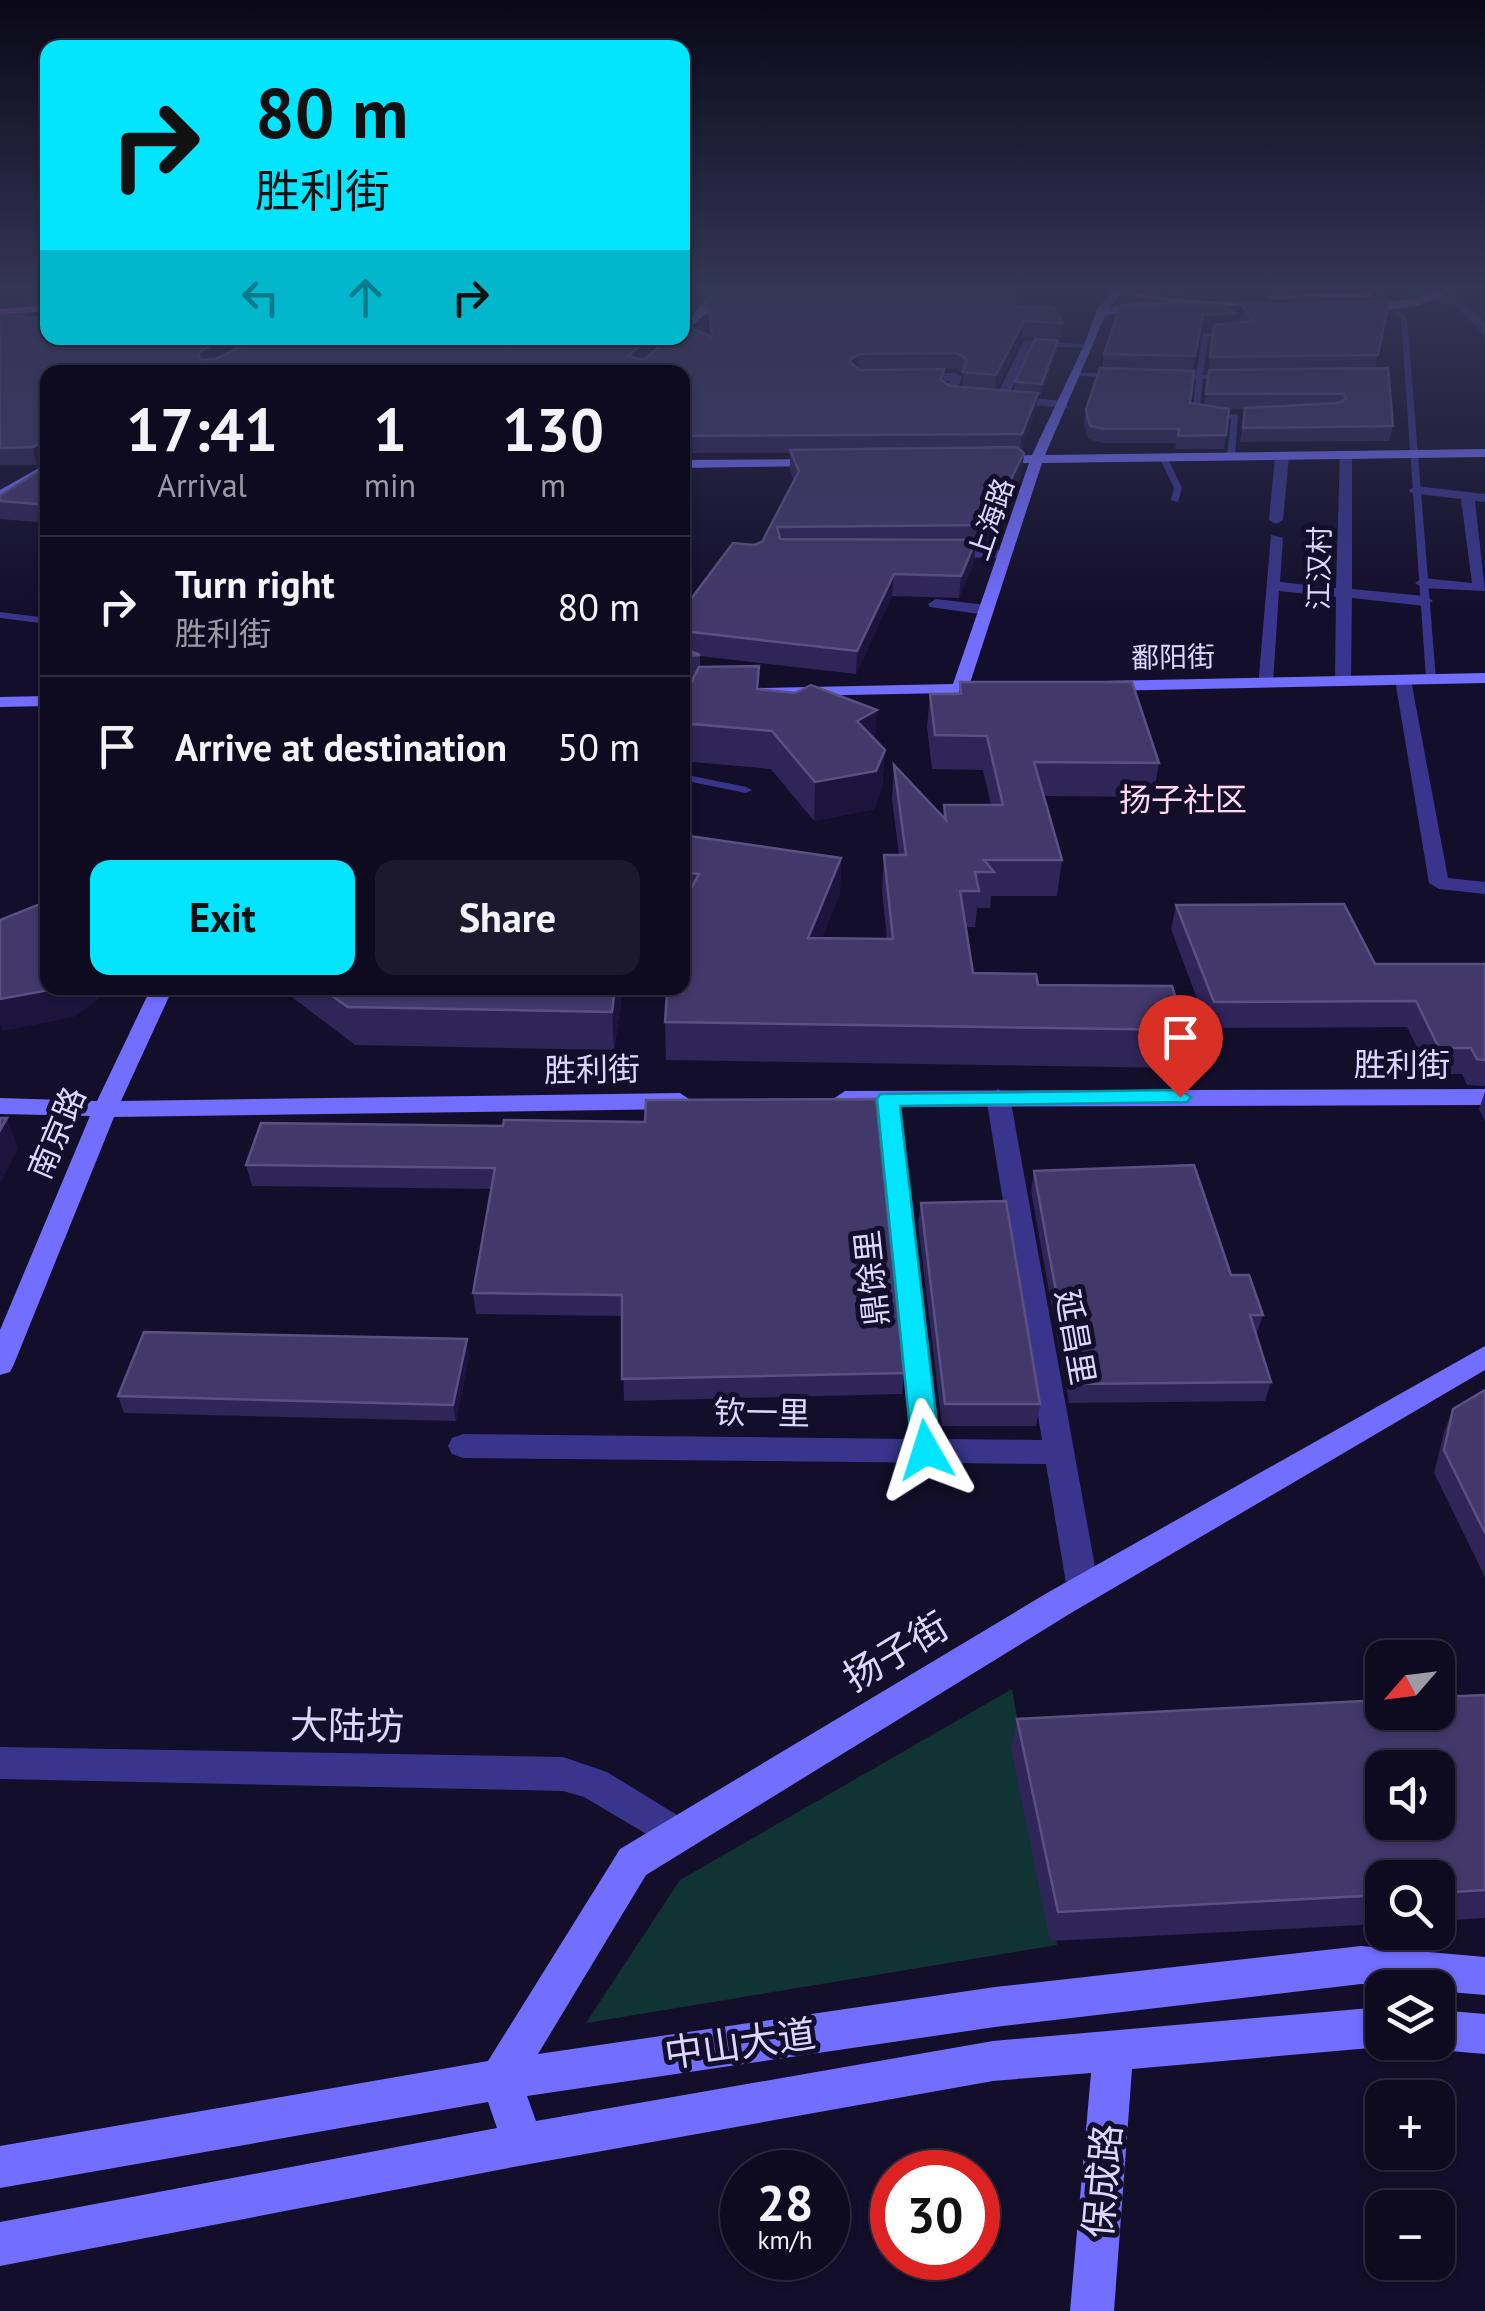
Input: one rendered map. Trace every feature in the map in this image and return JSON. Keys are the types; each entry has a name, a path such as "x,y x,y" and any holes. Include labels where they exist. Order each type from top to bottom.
{"street":[{"path":"973,397 1064,405"},
{"name":"上海路","path":"960,689 1037,459 1067,397"},
{"path":"978,460 1485,452"},
{"name":"江汉村","path":"1343,681 1345,454"},
{"path":"1264,683 1282,456"},
{"path":"690,464 840,462"},
{"path":"0,472 40,470"},
{"path":"0,496 40,473"},
{"path":"1416,490 1485,498"},
{"path":"1272,586 1344,593 1480,588 1467,496"},
{"path":"923,554 1006,554"},
{"path":"936,604 986,610"},
{"name":"鄱阳街","path":"1074,686 1485,678"},
{"path":"1403,680 1439,883 1485,888"},
{"path":"742,693 1017,688"},
{"path":"0,702 40,701"},
{"name":"南京路","path":"0,1364 105,1109 159,995"},
{"name":"胜利街","path":"829,1100 1485,1097"},
{"path":"0,1098 30,1106"},
{"name":"延昌里","path":"998,1098 1084,1589"},
{"name":"鼎馀里","path":"888,1099 926,1450"},
{"name":"胜利街","path":"0,1106 105,1109 712,1101"},
{"name":"扬子街","path":"500,2079 632,1862 1084,1589 1485,1357"},
{"name":"钦一里","path":"463,1446 1060,1452"},
{"name":"大陆坊","path":"0,1764 562,1774 594,1784 677,1834"},
{"name":"中山大道","path":"0,2168 500,2079 995,2007 1361,1965 1485,1976"},
{"name":"中山大道","path":"0,2244 524,2144 993,2061 1365,2028"},
{"path":"1455,2031 1485,2034"},
{"name":"保成路","path":"1092,2311 1113,2050"},
{"path":"500,2079 524,2144"}],"lane":[{"path":"1196,397 1195,414 1251,416"},
{"path":"1408,397 1431,679"},
{"path":"1231,456 1234,417"},
{"path":"1164,457 1178,488 1175,500"},
{"path":"0,615 40,620"},
{"path":"690,779 746,790"}],"green space":[{"path":"1012,1689 1057,1945 586,2023 680,1880"}],"building":[{"path":"0,397 40,397 40,444 0,448"},
{"path":"690,397 1036,397 1022,434 690,436"},
{"path":"1090,397 1191,397 1190,403 1229,409 1226,435 1178,436 1179,429 1090,426 1086,410"},
{"path":"1390,397 1393,426 1243,428 1245,408 1338,403 1346,399"},
{"path":"1017,447 1024,453 988,525 777,527 780,539 976,540 961,576 894,574 857,651 690,632 690,600 733,543 762,542 799,471 790,450"},
{"path":"40,470 40,504 0,501 0,496"},
{"path":"759,666 757,689 795,693 811,685 877,710 857,721 885,750 876,771 815,782 772,731 690,724 690,685 699,667"},
{"path":"960,682 1132,682 1159,763 1034,762 1062,860 984,860 994,872 975,872 979,891 960,891 973,973 1036,974 1038,985 1172,986 1186,1030 665,1022 667,995 690,995 690,890 699,874 690,873 690,836 841,858 808,938 893,939 884,855 906,855 894,765 946,820 944,805 1003,805 987,736 935,735 930,694 961,694"},
{"path":"40,904 40,992 0,999 0,920"},
{"path":"1344,904 1375,964 1485,964 1485,1060 1477,1059 1471,1048 1439,1048 1416,1001 1214,1002 1176,905"},
{"path":"331,995 614,995 612,1012 348,1007"},
{"path":"876,1099 904,1373 622,1379 622,1295 473,1293 495,1168 246,1165 261,1123 503,1126 504,1120 645,1122 646,1100"},
{"path":"1194,1165 1231,1275 1249,1275 1263,1315 1250,1315 1271,1382 1073,1384 1034,1171"},
{"path":"1006,1201 1040,1404 945,1404 921,1203"},
{"path":"144,1332 467,1339 453,1405 118,1396"},
{"path":"1485,1390 1485,1533 1444,1450 1453,1409"},
{"path":"1485,1695 1485,1890 1455,1892 1455,1860 1365,1860 1365,1896 1058,1912 1017,1719 1365,1701 1365,1730 1455,1730 1455,1696"}],"district":[{"name":"扬子社区","path":"1183,800"}],"route":[{"path":"926,1450 888,1099 1180,1097"}]}
